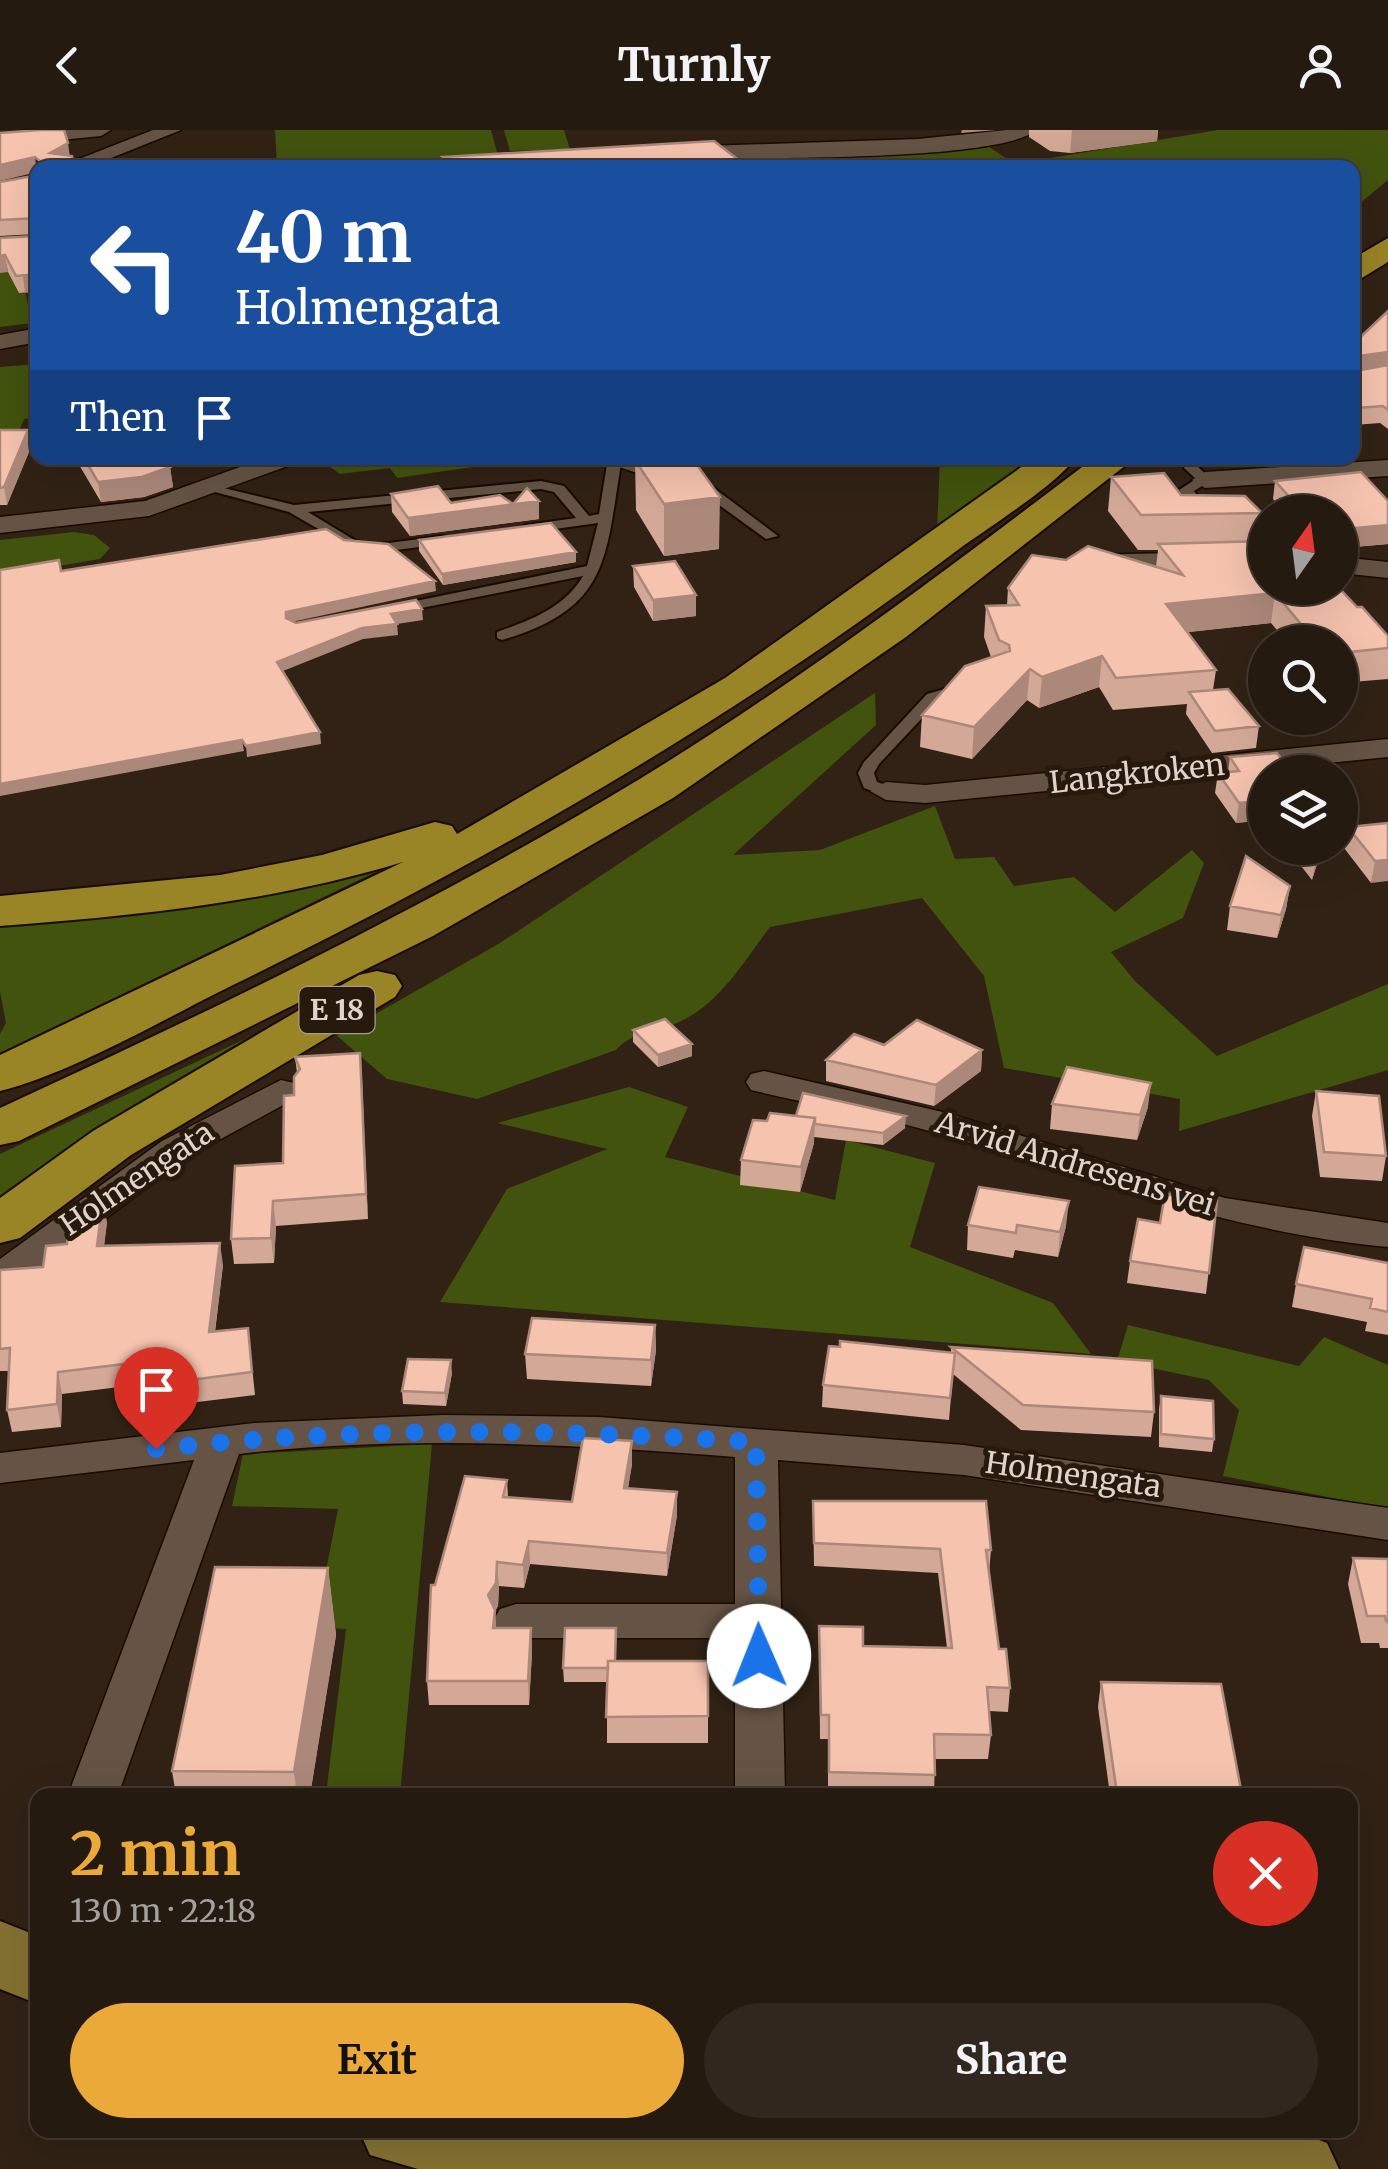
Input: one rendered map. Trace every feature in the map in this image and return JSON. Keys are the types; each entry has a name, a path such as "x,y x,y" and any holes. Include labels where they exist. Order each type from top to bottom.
{"highway":[{"path":"1360,269 1388,248"},
{"name":"E 18","path":"0,1075 272,951 411,881 696,715 840,617 1047,465"},
{"name":"E 18","path":"0,1129 316,981 459,905 660,787 891,633 1109,465"},
{"name":"E 18","path":"0,911 173,898 282,881 372,859 512,803 696,715"},
{"name":"E 18","path":"0,1225 112,1143 641,827 660,787"}],"main road":[{"path":"0,1953 30,1968"},
{"path":"0,1990 30,2005"},
{"path":"448,2138 638,2169"},
{"path":"740,2138 1298,2169"}],"street":[{"path":"0,140 102,130"},
{"path":"88,160 172,130"},
{"path":"654,158 930,145 1009,138 1026,130"},
{"path":"0,342 30,336"},
{"path":"0,525 149,508 270,465"},
{"path":"636,465 710,491"},
{"path":"1200,469 1388,468"},
{"path":"1079,563 1248,558"},
{"path":"1358,567 1388,570"},
{"name":"Langkroken","path":"886,791 925,794 1388,748"},
{"name":"Arvid Andresens vei","path":"764,1082 954,1126 1136,1186 1246,1215 1388,1235"},
{"name":"Holmengata","path":"0,1278 174,1149 282,1090"},
{"name":"Holmengata","path":"0,1468 222,1442 443,1430 599,1432 964,1460 1388,1524"},
{"path":"95,1788 222,1442"},
{"path":"756,1442 760,1788"},
{"path":"516,1621 759,1621"}],"lane":[{"path":"654,158 776,156"},
{"path":"502,635 557,614 574,602 595,570 614,465"},
{"path":"1200,469 1186,490 1211,523"},
{"path":"294,509 541,486 559,490 585,520"},
{"path":"211,489 294,509 351,544 373,550 458,538"},
{"path":"710,491 771,536"},
{"path":"512,530 603,518"},
{"path":"386,610 595,570"},
{"path":"886,791 870,785 866,773 872,762 933,697 981,684"}],"green space":[{"path":"275,130 491,130 498,156 410,160 277,160"},
{"path":"504,130 564,130 570,149 510,151"},
{"path":"1218,130 1388,130 1388,180 1360,203 1360,160 1038,160"},
{"path":"982,142 1008,160 831,160 835,150"},
{"path":"16,249 30,323 0,327 0,251"},
{"path":"30,365 30,418 24,419 18,434 0,435 0,367"},
{"path":"328,465 485,465 397,478 390,468 340,474"},
{"path":"940,465 1022,465 937,530"},
{"path":"74,532 94,535 110,548 100,559 0,576 0,540"},
{"path":"875,693 876,725 733,855 820,850 935,806 955,859 994,857 1014,886 1074,877 1115,912 1192,850 1204,863 1183,918 1111,952 1135,981 1217,1056 1388,984 1388,1070 1179,1131 1180,1099 1004,1068 984,976 922,898 770,927 730,981 693,1014 630,1039 616,1050 477,1099 387,1079 337,1036 500,943"},
{"path":"386,867 0,1053 0,1034 6,1023 0,992 0,925 187,909 285,892"},
{"path":"298,1014 0,1201 0,1154"},
{"path":"629,1087 688,1107 665,1157 835,1200 846,1140 935,1163 910,1247 1053,1303 1091,1354 440,1302 507,1189 607,1149 497,1123"},
{"path":"1128,1325 1299,1366 1324,1337 1388,1365 1388,1509 1223,1476 1239,1410 1209,1380 1117,1361"},
{"path":"432,1444 401,1788 327,1788 346,1629 315,1627 338,1509 232,1506 243,1454"}],"building":[{"path":"64,130 68,143 50,153 72,156 73,160 35,157 0,165 0,133"},
{"path":"714,141 739,160 447,160 443,157"},
{"path":"30,176 30,218 0,220 0,182"},
{"path":"30,236 30,275 16,276 5,255 0,256 0,238"},
{"path":"1388,311 1388,352 1360,356 1360,337"},
{"path":"1388,365 1388,410 1383,406 1360,408 1360,370"},
{"path":"0,430 28,430 4,487 0,488"},
{"path":"88,465 170,467 142,477 98,482"},
{"path":"638,465 697,465 720,497 664,504"},
{"path":"1361,472 1388,501 1388,525 1358,528 1358,495 1288,495 1275,481"},
{"path":"1164,473 1181,495 1245,496 1248,513 1141,515 1111,477"},
{"path":"438,486 451,503 500,495 513,504 527,488 539,501 408,518 391,494"},
{"path":"551,523 576,552 442,574 419,540"},
{"path":"326,529 344,540 388,544 435,581 286,612 286,618 296,623 416,600 422,609 391,614 397,624 362,628 277,662 320,732 246,746 242,740 0,784 0,570 59,560 61,571"},
{"path":"1248,541 1248,596 1166,604 1216,670 1116,678 1102,656 1042,677 1030,669 974,727 922,715 965,666 1010,651 1009,645 999,640 986,606 1019,605 1008,588 1032,555 1066,560 1088,546 1183,575 1158,544"},
{"path":"675,561 696,595 653,600 633,566"},
{"path":"1285,605 1355,605 1362,607 1388,636 1388,648 1358,651 1358,625 1302,625"},
{"path":"1228,689 1248,713 1248,727 1215,731 1189,692"},
{"path":"1248,755 1248,802 1239,803 1218,773 1239,771 1230,757"},
{"path":"1388,823 1388,860 1375,861 1358,840 1358,826"},
{"path":"1246,856 1248,865 1259,865 1290,886 1281,915 1230,906"},
{"path":"665,1019 692,1044 658,1055 633,1030"},
{"path":"917,1020 982,1050 936,1085 826,1060 854,1034 884,1045"},
{"path":"360,1053 366,1194 273,1201 271,1238 231,1239 235,1166 283,1163 284,1096 294,1095 294,1077 300,1069 295,1057"},
{"path":"1067,1067 1151,1083 1140,1115 1052,1104"},
{"path":"1316,1091 1379,1096 1386,1156 1324,1152"},
{"path":"803,1093 906,1116 883,1133 815,1124 815,1118 796,1116"},
{"path":"770,1113 815,1118 801,1167 741,1160 753,1120 767,1121"},
{"path":"979,1187 1069,1201 1060,1232 1017,1225 1016,1233 968,1225"},
{"path":"1165,1194 1217,1201 1209,1273 1130,1261 1138,1219 1160,1223"},
{"path":"103,1201 97,1246 220,1243 209,1332 248,1328 252,1372 136,1387 133,1363 58,1372 57,1404 7,1410 10,1348 0,1349 0,1270 43,1267 46,1246 67,1244 70,1225"},
{"path":"1304,1247 1388,1263 1388,1312 1370,1308 1372,1299 1296,1284"},
{"path":"532,1318 655,1325 651,1360 525,1354"},
{"path":"840,1341 955,1353 950,1398 823,1385 829,1346 840,1347"},
{"path":"951,1347 1152,1361 1154,1412 1023,1405"},
{"path":"408,1359 451,1360 445,1393 402,1391"},
{"path":"1161,1396 1213,1401 1214,1439 1161,1434"},
{"path":"583,1438 632,1441 624,1488 677,1492 667,1553 529,1541 523,1565 497,1562 496,1583 488,1595 495,1610 493,1628 531,1628 528,1681 427,1681 431,1585 435,1585 465,1476 507,1480 503,1497 572,1502"},
{"path":"813,1501 986,1501 991,1550 986,1550 999,1649 1006,1649 1010,1688 987,1687 991,1735 934,1734 935,1775 829,1772 829,1715 821,1715 819,1626 863,1627 863,1646 952,1648 940,1549 814,1543"},
{"path":"1353,1558 1388,1559 1388,1622 1385,1616 1367,1616"},
{"path":"215,1567 328,1568 294,1772 172,1771"},
{"path":"565,1628 616,1628 615,1661 608,1661 608,1668 563,1668"},
{"path":"608,1661 708,1661 708,1716 606,1717"},
{"path":"1101,1682 1221,1684 1241,1788 1116,1787"}],"route":[{"path":"156,1449 254,1438 443,1430 599,1432 756,1442 759,1656"}]}
